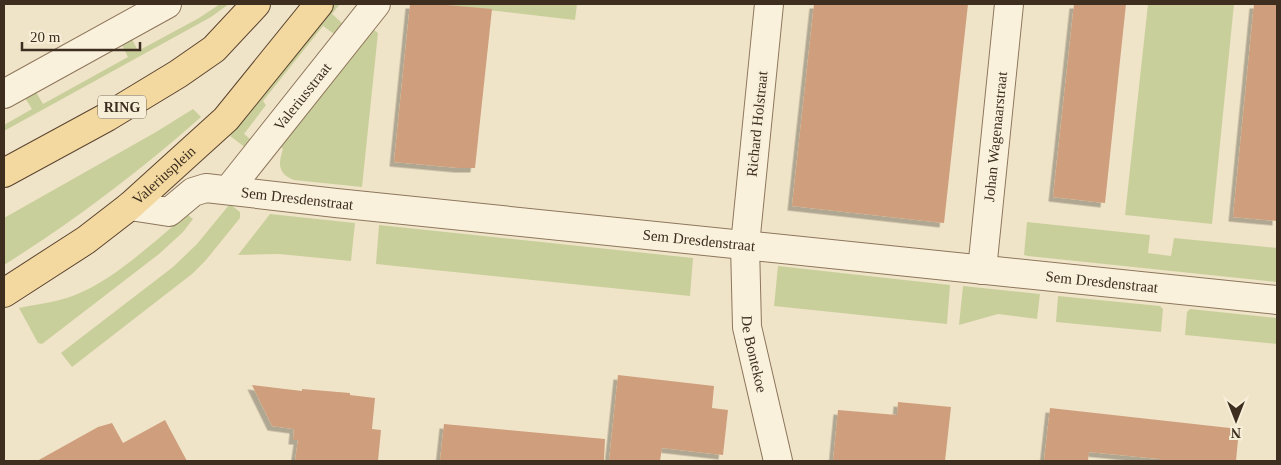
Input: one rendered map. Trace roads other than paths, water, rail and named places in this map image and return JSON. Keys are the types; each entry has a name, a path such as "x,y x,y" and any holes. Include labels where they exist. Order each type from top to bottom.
{"main road":[{"name":"RING","path":"4,173 107,117 178,74 214,49 256,4"},
{"name":"Valeriusplein","path":"4,293 86,240 130,206 226,119 319,4"}],"street":[{"path":"4,94 167,4"},
{"name":"Valeriusstraat","path":"229,190 376,4"},
{"name":"Richard Holstraat","path":"745,245 769,4"},
{"name":"Johan Wagenaarstraat","path":"982,270 1010,4"},
{"name":"Sem Dresdenstraat","path":"130,206 169,212 193,192 206,188 1277,300"},
{"name":"De Bontekoe","path":"745,245 747,327 778,461"}]}
